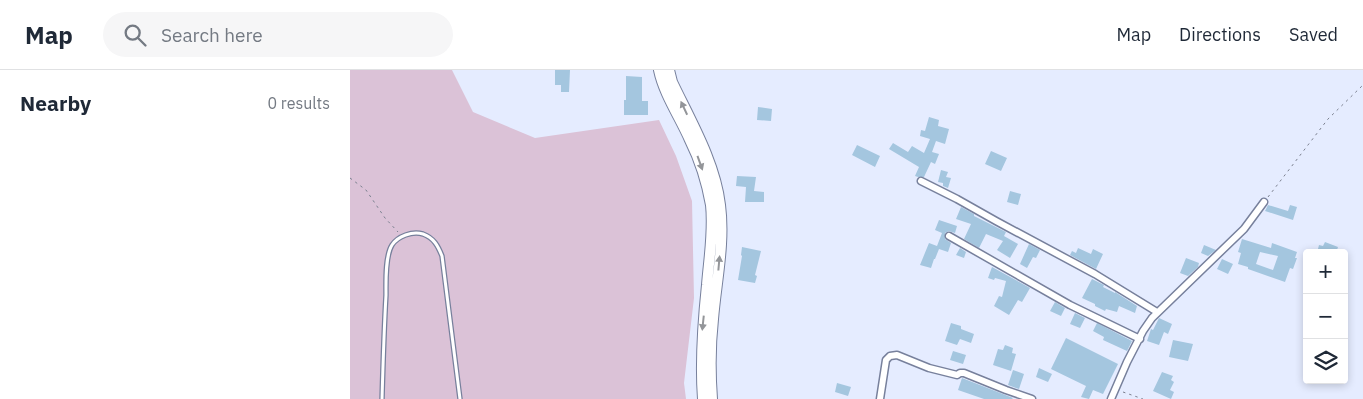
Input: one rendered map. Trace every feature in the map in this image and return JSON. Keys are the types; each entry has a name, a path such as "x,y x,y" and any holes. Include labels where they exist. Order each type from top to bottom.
{"highway":[{"path":"659,70 701,165 711,206 712,223 701,336 703,399"},
{"path":"669,70 672,82 709,160 720,205 719,266 710,353 712,399"}],"street":[{"path":"921,181 1095,274 1157,312"},
{"path":"1111,399 1127,362 1147,325 1157,312 1244,229 1264,202"},
{"path":"949,236 1070,305 1140,339"},
{"path":"880,399 886,360 890,356 897,355 929,368 957,375 964,373 1032,399"}],"lane":[{"path":"382,399 386,279 389,255 392,246 402,236 421,233 430,237 438,245 442,256 460,399"}],"path":[{"path":"1264,202 1328,119 1363,85"},
{"path":"350,178 366,190 385,218 402,236"},
{"path":"1115,389 1143,399"}],"shaded area":[{"path":"350,70 452,70 473,112 535,138 659,120 676,156 692,201 694,298 684,383 686,399 350,399"}],"building":[{"path":"555,70 570,70 569,92 561,92 561,85 555,85"},
{"path":"626,76 642,77 642,101 648,101 648,115 624,115"},
{"path":"758,107 772,109 771,121 757,120"},
{"path":"929,117 939,120 938,126 949,129 945,144 936,141 932,152 939,154 935,164 931,162 924,177 918,177 915,176 919,167 889,149 893,143 908,152 912,146 924,153 930,139 920,136 921,130 925,131"},
{"path":"857,145 880,156 875,167 852,155"},
{"path":"991,151 1007,158 1001,171 985,164"},
{"path":"941,170 948,172 946,177 951,178 948,188 943,186 943,183 938,182"},
{"path":"737,176 756,177 754,191 764,192 764,202 745,202 746,187 736,186"},
{"path":"1010,191 1021,194 1018,205 1007,202"},
{"path":"1268,205 1288,211 1290,205 1297,207 1293,220 1265,211"},
{"path":"961,207 974,214 974,216 1006,232 1004,236 1018,244 1010,258 997,250 1003,241 986,234 979,248 964,239 971,224 956,219"},
{"path":"939,220 957,226 955,233 949,231 945,233 945,239 951,243 948,252 939,249 931,268 920,265 929,243 937,246 942,233 935,230"},
{"path":"1242,239 1271,248 1272,243 1297,252 1295,258 1297,258 1293,269 1290,268 1285,282 1238,264 1241,253 1238,252","holes":["1260,252 1278,256 1273,270 1256,264"]},
{"path":"1325,242 1338,247 1337,249 1318,249 1319,245 1323,246"},
{"path":"1029,244 1040,250 1036,258 1033,257 1027,268 1020,264"},
{"path":"1204,245 1216,250 1208,256 1201,253"},
{"path":"742,247 761,251 755,283 738,280"},
{"path":"960,248 966,252 964,258 956,255"},
{"path":"1078,248 1091,254 1093,249 1103,254 1096,269 1070,255 1072,251 1076,253"},
{"path":"1186,258 1199,263 1198,267 1188,276 1180,273"},
{"path":"1222,259 1233,264 1228,274 1217,269"},
{"path":"992,267 1030,288 1022,302 1018,300 1009,315 994,306 999,296 1002,297 1006,281 988,278"},
{"path":"1092,279 1137,306 1135,313 1119,306 1117,312 1106,309 1105,311 1082,298"},
{"path":"1055,302 1065,308 1061,316 1050,311"},
{"path":"1075,313 1085,318 1080,328 1070,324"},
{"path":"1159,318 1172,324 1168,334 1164,332 1159,345 1147,341 1151,329 1153,330"},
{"path":"951,323 961,326 961,329 974,334 971,343 960,339 957,345 945,341"},
{"path":"1097,323 1132,341 1127,351 1103,340 1104,337 1093,331"},
{"path":"1066,338 1118,364 1103,394 1093,390 1089,399 1081,397 1086,386 1051,369"},
{"path":"1173,340 1193,344 1188,361 1169,357"},
{"path":"1005,345 1013,348 1012,353 1016,354 1011,371 993,365 998,349 1003,350"},
{"path":"953,351 966,355 963,364 950,360"},
{"path":"1039,368 1052,374 1048,382 1036,377"},
{"path":"1013,370 1024,374 1019,389 1008,385"},
{"path":"1162,372 1173,376 1171,380 1174,382 1170,390 1174,392 1171,399 1153,391"},
{"path":"962,378 1013,398 984,399 958,390"},
{"path":"837,383 851,387 848,396 835,392"}]}
